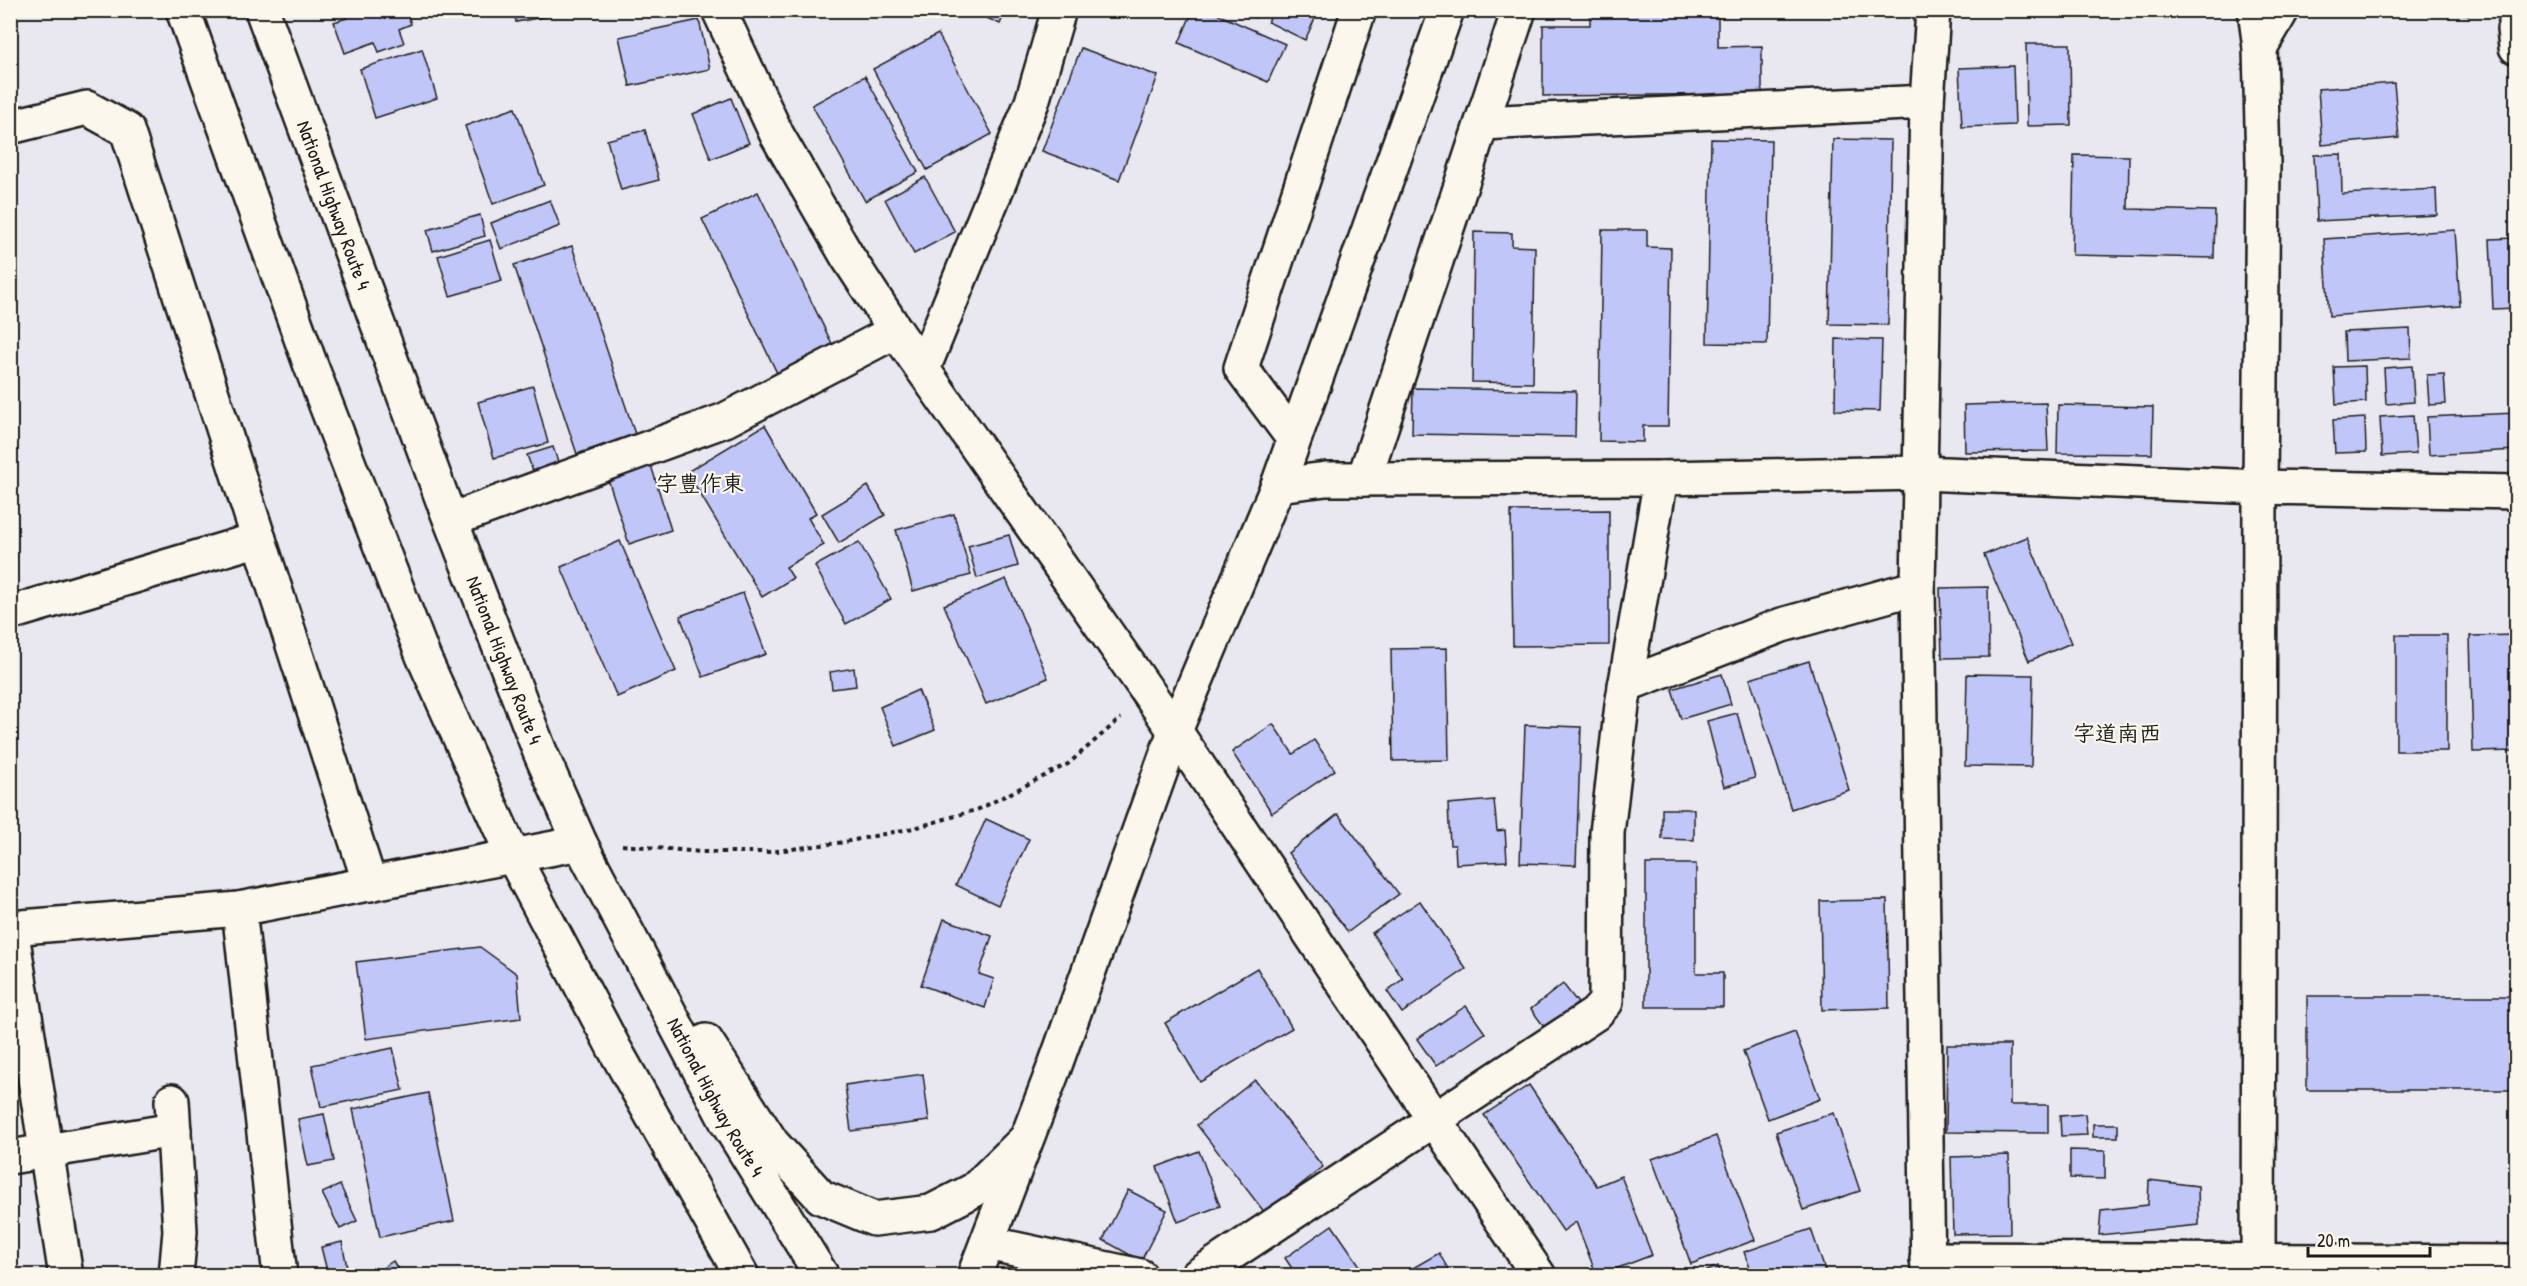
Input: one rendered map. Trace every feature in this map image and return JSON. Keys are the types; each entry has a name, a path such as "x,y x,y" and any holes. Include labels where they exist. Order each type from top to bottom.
{"main road":[{"path":"183,10 311,366 418,645 513,856 614,1048 742,1275"},
{"name":"National Highway Route 4","path":"262,10 451,520 540,752 580,843 728,1124 822,1275"},
{"path":"719,10 777,135 847,256 896,331 1175,731 1539,1275"},
{"path":"923,369 1032,102 1059,10"},
{"path":"1293,438 1241,368 1359,10"},
{"path":"974,1275 1175,731 1278,485 1447,10"},
{"path":"1364,478 1519,10"},
{"path":"1933,10 1927,102 1918,587 1927,1267 2258,1269 2517,1262"},
{"path":"2255,10 2260,48 2264,164 2260,487 2258,1269"},
{"path":"2260,48 2282,10"},
{"path":"2517,24 2514,29 2517,46"},
{"path":"1482,123 1927,102"},
{"path":"10,127 87,108 127,130 370,884"},
{"path":"451,520 725,420 896,331"},
{"path":"1278,485 1326,479 1364,478 1661,478 1921,473 2260,487 2517,492"},
{"path":"1197,1275 1437,1120 1595,1014 1606,1002 1607,832 1625,685 1661,478"},
{"path":"10,613 259,538"},
{"path":"1625,685 1782,625 1918,587"},
{"path":"66,1275 11,928 239,909 580,843"},
{"path":"607,895 679,999 772,1143 821,1197 874,1219 931,1212 974,1190 1026,1139"},
{"path":"239,909 280,1275"},
{"path":"10,1157 47,1151 173,1115 180,1231 177,1275"},
{"path":"987,1243 1140,1275"}],"path":[{"path":"580,843 650,845 702,852 769,852 845,842 918,827 979,809 1068,764 1147,692"}],"building":[{"path":"344,10 406,10 411,24 399,29 404,43 379,52 375,42 345,53 334,22 347,18"},
{"path":"514,10 570,10 570,12 516,22"},
{"path":"969,10 1006,10 1000,24"},
{"path":"1193,10 1208,10 1285,44 1268,82 1179,43"},
{"path":"1236,10 1258,10 1255,18"},
{"path":"1274,10 1319,10 1305,40 1268,22"},
{"path":"2432,10 2473,10 2468,15"},
{"path":"1718,11 1718,47 1762,46 1762,94 1543,96 1543,25 1590,25 1590,12"},
{"path":"699,20 710,69 630,86 619,37"},
{"path":"938,34 992,134 927,170 873,69"},
{"path":"2026,44 2070,44 2071,125 2027,126"},
{"path":"1081,48 1158,76 1119,180 1042,151"},
{"path":"422,49 437,98 375,118 360,69"},
{"path":"2013,66 2015,125 1962,127 1959,68"},
{"path":"865,76 918,172 865,201 812,105"},
{"path":"2394,83 2399,138 2322,145 2318,89"},
{"path":"731,98 749,143 711,159 693,114"},
{"path":"515,108 544,185 493,204 465,126"},
{"path":"645,130 659,180 621,190 607,140"},
{"path":"1711,139 1771,140 1767,344 1707,343"},
{"path":"1833,139 1891,140 1888,325 1829,324"},
{"path":"2341,154 2342,194 2436,189 2437,215 2317,221 2314,155"},
{"path":"2074,155 2129,156 2128,209 2215,211 2214,258 2072,255"},
{"path":"925,177 955,232 914,254 885,199"},
{"path":"758,192 835,350 779,377 702,219"},
{"path":"550,200 560,226 501,249 491,223"},
{"path":"480,215 485,236 433,251 427,230"},
{"path":"1602,230 1647,230 1647,247 1671,248 1668,426 1643,426 1643,442 1599,441"},
{"path":"2455,230 2460,306 2329,316 2324,239"},
{"path":"1474,232 1512,233 1512,246 1535,247 1533,383 1472,382"},
{"path":"2516,238 2516,308 2493,309 2490,239"},
{"path":"490,240 502,281 450,296 438,256"},
{"path":"572,246 635,434 577,454 514,265"},
{"path":"2410,329 2411,358 2345,361 2344,332"},
{"path":"1836,339 1882,340 1880,411 1835,410"},
{"path":"2365,366 2366,402 2336,404 2334,367"},
{"path":"2412,366 2414,402 2386,404 2384,368"},
{"path":"2444,374 2446,404 2429,405 2427,375"},
{"path":"533,386 548,443 494,458 478,402"},
{"path":"1413,388 1576,391 1575,437 1412,434"},
{"path":"2046,403 2048,451 1965,452 1964,405"},
{"path":"2058,405 2153,407 2152,454 2057,453"},
{"path":"2516,413 2516,450 2429,455 2427,417"},
{"path":"2413,415 2416,454 2382,456 2380,417"},
{"path":"2365,418 2366,452 2335,453 2333,420"},
{"path":"765,425 816,513 808,518 824,545 786,567 793,578 762,597 687,472"},
{"path":"553,447 559,465 534,474 527,455"},
{"path":"650,462 671,530 629,544 607,476"},
{"path":"868,486 885,515 839,543 822,514"},
{"path":"1609,510 1609,645 1513,646 1511,511"},
{"path":"954,514 971,575 913,591 896,530"},
{"path":"1009,535 1018,566 977,578 968,546"},
{"path":"2027,537 2071,643 2029,661 1984,555"},
{"path":"620,541 676,671 617,697 561,567"},
{"path":"859,542 891,599 846,624 815,566"},
{"path":"1006,579 1048,678 986,704 944,605"},
{"path":"1988,587 1989,657 1942,658 1940,588"},
{"path":"743,593 766,654 703,677 680,616"},
{"path":"2396,635 2447,635 2447,751 2396,751"},
{"path":"2516,635 2516,751 2473,752 2470,636"},
{"path":"1447,648 1449,760 1393,761 1391,649"},
{"path":"1809,661 1849,790 1791,809 1750,679"},
{"path":"854,668 856,686 832,689 830,672"},
{"path":"1722,674 1731,704 1681,719 1672,689"},
{"path":"1967,674 2033,675 2031,767 1965,766"},
{"path":"918,690 935,730 896,746 880,707"},
{"path":"1737,713 1755,778 1724,787 1707,721"},
{"path":"1273,724 1293,754 1314,740 1335,770 1272,813 1232,752"},
{"path":"1525,725 1581,727 1576,865 1520,863"},
{"path":"1494,800 1497,831 1505,830 1507,861 1456,864 1455,845 1450,845 1448,804"},
{"path":"1662,809 1694,809 1694,840 1662,839"},
{"path":"1338,814 1399,894 1348,932 1288,853"},
{"path":"986,819 1029,839 998,905 956,885"},
{"path":"1646,864 1696,864 1696,973 1723,973 1723,1007 1646,1007"},
{"path":"1887,900 1889,1008 1822,1010 1820,901"},
{"path":"1420,901 1466,969 1402,1013 1387,991 1403,979 1372,933"},
{"path":"944,919 992,936 979,974 994,979 985,1008 921,985"},
{"path":"480,947 517,974 521,1018 366,1039 356,962"},
{"path":"1257,968 1292,1028 1200,1082 1165,1023"},
{"path":"1563,984 1578,1003 1545,1028 1531,1009"},
{"path":"2307,996 2516,996 2516,1090 2307,1090"},
{"path":"1466,1006 1485,1033 1436,1066 1417,1039"},
{"path":"1795,1032 1820,1099 1768,1119 1743,1051"},
{"path":"1947,1045 2010,1045 2010,1105 2048,1105 2048,1133 1946,1132"},
{"path":"393,1048 403,1090 321,1107 312,1065"},
{"path":"923,1074 929,1121 851,1131 845,1085"},
{"path":"1255,1080 1323,1167 1265,1213 1197,1125"},
{"path":"1529,1085 1597,1186 1621,1176 1652,1255 1597,1276 1576,1222 1563,1231 1484,1115"},
{"path":"428,1093 454,1221 380,1237 353,1109"},
{"path":"1834,1113 1860,1191 1803,1210 1776,1132"},
{"path":"324,1114 334,1161 308,1166 298,1119"},
{"path":"2085,1114 2087,1135 2061,1136 2060,1116"},
{"path":"2093,1124 2118,1124 2118,1137 2093,1137"},
{"path":"1716,1136 1755,1240 1691,1264 1652,1159"},
{"path":"2070,1150 2105,1151 2105,1179 2070,1178"},
{"path":"1199,1151 1220,1206 1178,1222 1157,1167"},
{"path":"2009,1155 2010,1233 1953,1234 1951,1157"},
{"path":"2149,1180 2198,1186 2199,1225 2099,1235 2101,1210 2148,1205"},
{"path":"340,1185 357,1221 340,1229 322,1193"},
{"path":"1128,1190 1167,1210 1141,1261 1103,1240"},
{"path":"1332,1225 1367,1276 1297,1276 1285,1258"},
{"path":"1811,1229 1827,1276 1753,1276 1744,1252"},
{"path":"342,1242 347,1267 327,1271 321,1247"},
{"path":"1439,1253 1452,1276 1399,1276"},
{"path":"393,1261 402,1276 371,1276"},
{"path":"1718,1266 1722,1276 1696,1276"}],"district":[{"name":"字豊作東","path":"700,483"},
{"name":"字道南西","path":"2117,733"}]}
